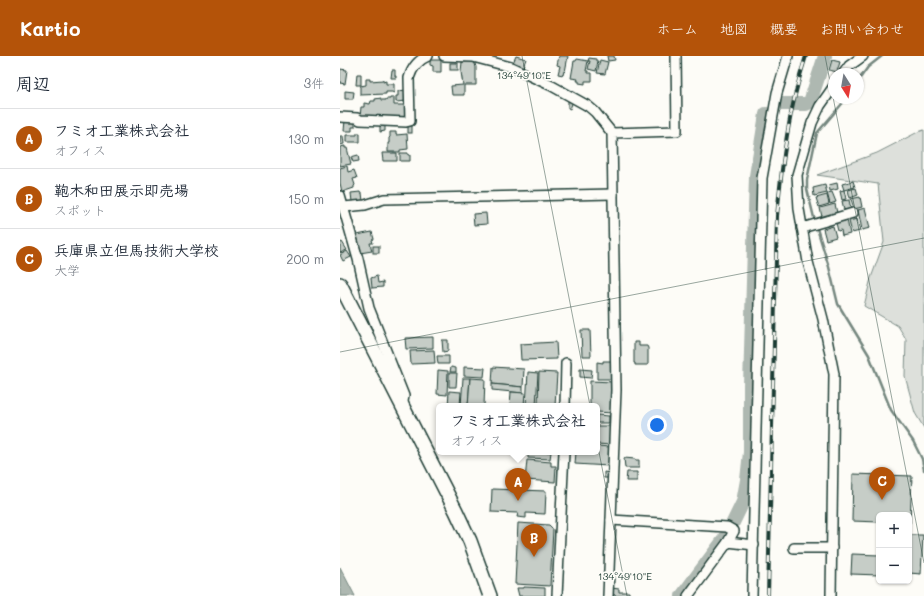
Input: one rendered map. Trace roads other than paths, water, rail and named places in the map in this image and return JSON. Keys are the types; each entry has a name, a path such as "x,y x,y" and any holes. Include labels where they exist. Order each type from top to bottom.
{"highway":[{"path":"340,284 456,511 470,541 490,596"}],"street":[{"path":"340,117 357,118 360,120 410,121 409,78 416,64 422,58 428,56"},
{"path":"444,56 472,57 511,67 552,86 588,106 595,112 612,133 616,390 608,596"},
{"path":"612,133 678,131 676,56"},
{"path":"752,596 762,178 777,93 788,56"},
{"path":"848,68 862,56"},
{"path":"828,95 820,106 812,123 797,175 799,209 808,262 823,319 834,374 832,596"},
{"path":"344,207 365,205 384,199 613,194"},
{"path":"340,196 358,259 369,308 404,396 402,406"},
{"path":"802,228 853,213"},
{"path":"565,403 566,362"},
{"path":"557,596 564,455"},
{"path":"611,520 730,529 734,531 728,542 688,596"},
{"path":"728,542 754,545"},
{"path":"794,548 832,548"}],"waterway":[{"path":"778,104 806,104 810,102 825,56"},
{"path":"864,73 868,67 882,56"},
{"path":"842,104 817,133 807,180 807,189 838,304 869,355 891,410 913,441 922,459 924,470"},
{"path":"682,596 726,537 743,502 747,480 750,452 750,386 756,176 766,114"}],"railway":[{"path":"768,596 777,216 787,135 795,95 806,56"}],"place":[{"name":"兵庫県立但馬技術大学校","path":"882,500"},
{"name":"フミオ工業株式会社","path":"518,501"},
{"name":"鞄木和田展示即売場","path":"534,557"}]}
